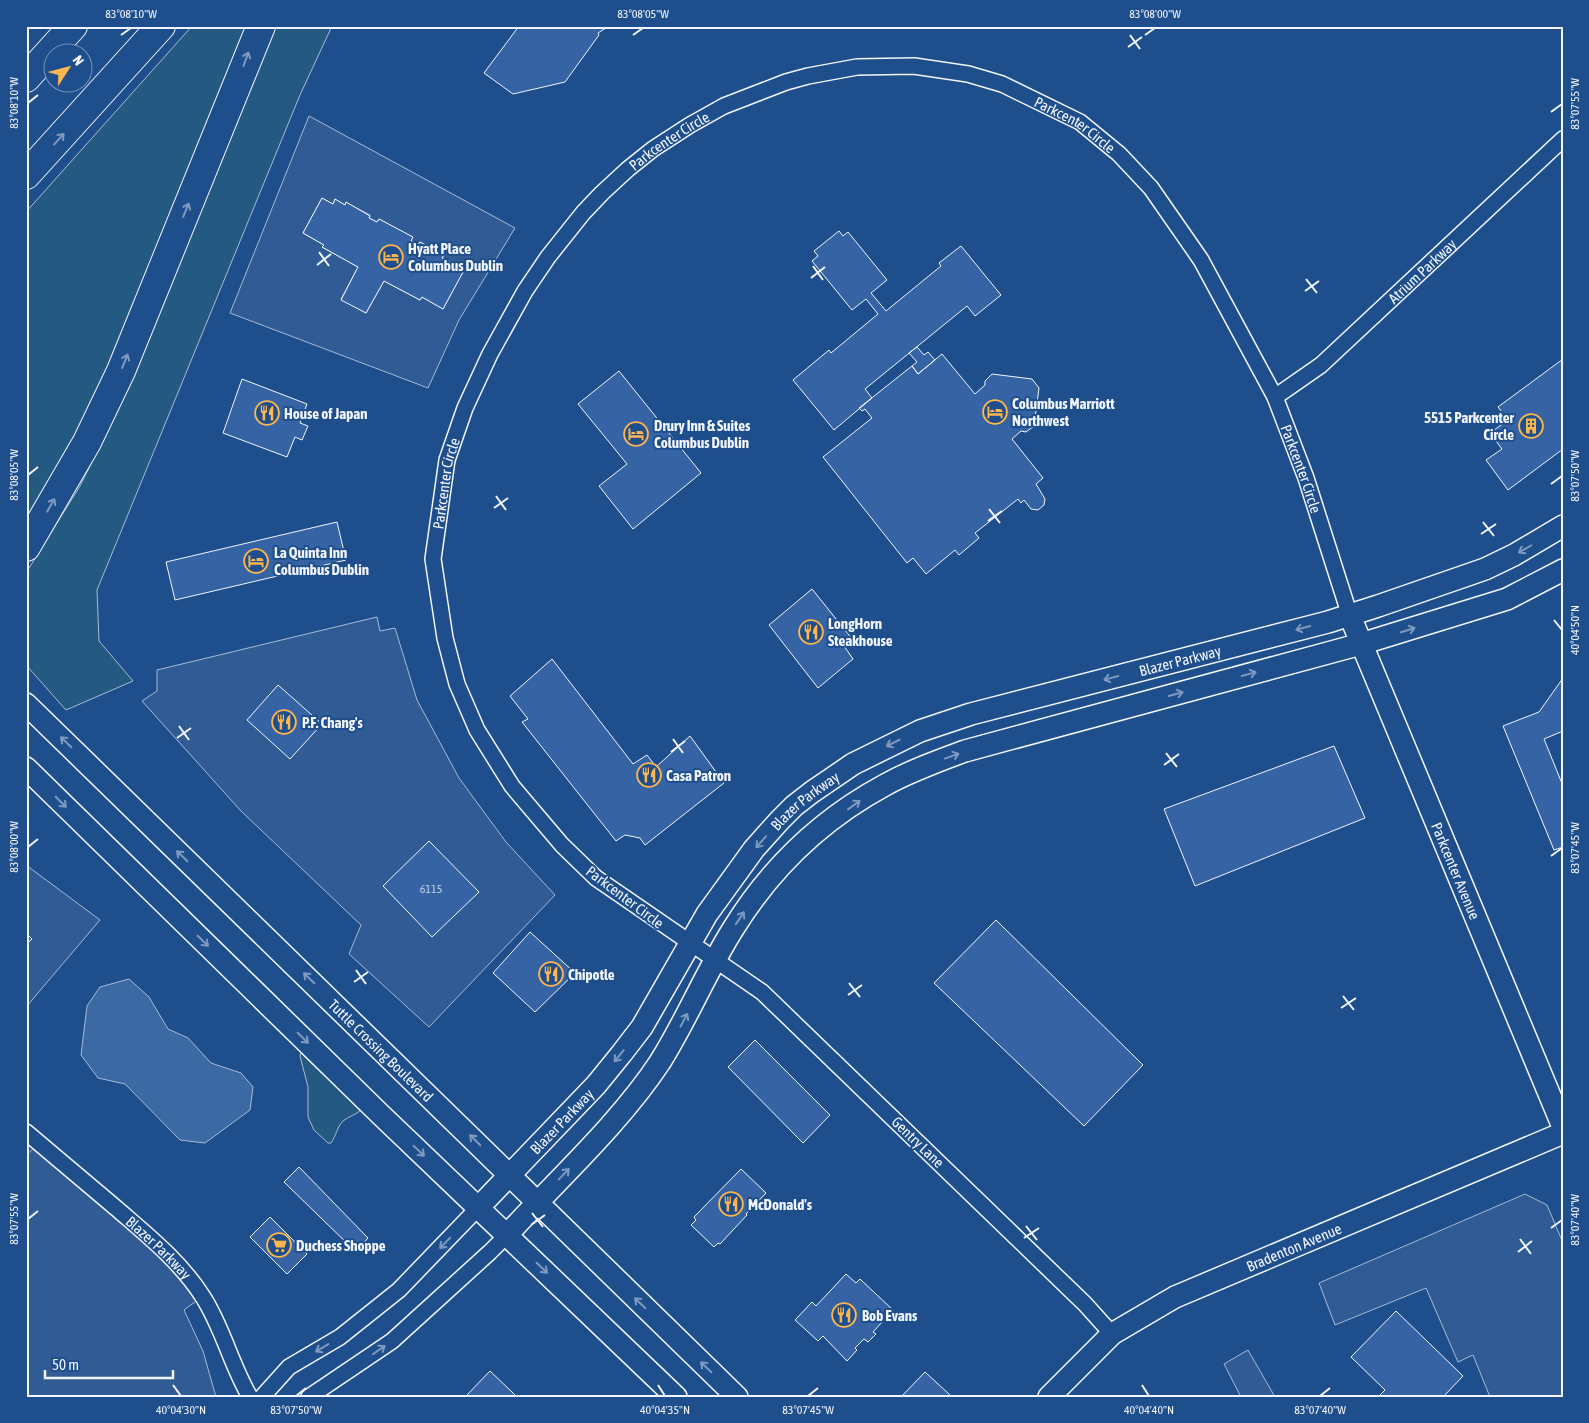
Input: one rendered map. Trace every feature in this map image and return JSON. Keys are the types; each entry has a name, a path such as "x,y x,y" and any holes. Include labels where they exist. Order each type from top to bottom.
{"highway":[{"path":"26,78 73,26"},
{"path":"26,175 161,26"},
{"path":"26,547 87,442 121,371 261,26"}],"street":[{"name":"Parkcenter Circle","path":"715,960 596,878 562,845 512,786 476,730 457,684 445,638 433,559 447,460 465,408 490,354 525,291 548,257 583,213 621,175 653,149 724,106 786,82 808,76 857,67 914,66 968,74 1002,84 1080,122 1119,154 1151,188 1201,260 1275,396 1306,478 1350,616"},
{"name":"Atrium Parkway","path":"1275,396 1321,365 1563,139"},
{"name":"Blazer Parkway","path":"262,1397 289,1367 340,1337 399,1290 596,1085 642,1027 707,914 754,849 787,813 812,792 853,764 892,743 920,731 972,714 1350,616 1485,569 1514,555 1563,526"},
{"name":"Blazer Parkway","path":"309,1397 392,1341 490,1252 606,1130 654,1069 680,1027 732,930 753,899 782,863 814,833 878,788 906,774 975,749 1361,644 1507,598 1563,570"},
{"name":"Parkcenter Avenue","path":"1350,616 1563,1127"},
{"name":"Tuttle Crossing Boulevard","path":"26,704 737,1397"},
{"path":"26,768 676,1397"},
{"name":"Gentry Lane","path":"715,960 762,992 1078,1298 1112,1334"},
{"name":"Blazer Parkway","path":"26,1132 139,1228 180,1267 203,1296 220,1327 243,1385 250,1397"},
{"name":"Bradenton Avenue","path":"1049,1397 1112,1334 1175,1297 1563,1134"}],"shaded area":[{"path":"192,26 253,26 112,359 65,457 26,527 26,212"},
{"path":"271,26 332,26 300,95 97,590 99,641 133,681 66,710 26,665 26,573 80,486 128,389"},
{"path":"309,116 515,228 459,320 428,388 230,313","holes":["322,198 333,204 335,199 370,215 369,218 377,222 379,219 412,237 411,241 418,245 420,242 444,255 442,258 463,272 443,309 422,297 420,300 384,281 366,313 341,299 358,267 322,247 324,245 303,233"]},
{"path":"377,617 380,631 395,628 417,700 459,778 506,842 555,895 429,1027 349,954 361,925 241,811 142,701 157,691 157,670"},
{"path":"26,865 100,920 26,1007"},
{"path":"129,979 149,997 168,1029 188,1038 211,1063 241,1073 253,1087 250,1110 205,1143 180,1140 125,1084 98,1078 81,1055 87,1006 100,987"},
{"path":"301,1053 361,1110 343,1121 331,1143 328,1143 314,1130 308,1117 308,1087 300,1056"},
{"path":"40,1143 203,1296 184,1310 203,1351 216,1397 26,1397 26,1155"},
{"path":"1525,1194 1547,1205 1563,1243 1563,1397 1490,1397 1473,1355 1458,1362 1426,1288 1335,1325 1319,1283"},
{"path":"1248,1350 1275,1397 1241,1397 1224,1364"}],"building":[{"path":"519,26 609,26 598,33 599,35 565,82 513,94 484,73"},
{"name":"Hyatt Place Columbus Dublin","path":"322,198 333,204 335,199 345,205 346,202 370,216 369,218 377,222 379,219 413,237 411,241 418,245 420,242 444,255 442,258 454,264 453,267 463,272 443,309 422,297 420,300 384,281 366,313 341,300 358,267 322,247 324,245 303,233"},
{"path":"839,231 843,236 848,232 887,280 871,293 886,311 941,266 939,263 961,246 1001,295 975,316 967,306 865,389 872,398 834,430 793,380 829,350 831,353 878,314 866,299 852,310 812,261 818,256 814,251"},
{"path":"917,347 924,355 928,352 935,360 918,374 912,366 917,362 909,353"},
{"path":"942,354 975,394 985,385 985,381 992,374 1032,379 1039,388 1034,426 1026,432 1021,431 1012,439 1043,478 1036,484 1045,499 1044,505 1038,510 1031,509 1024,500 1021,503 1018,499 975,533 979,538 959,555 955,550 926,574 913,558 907,563 823,457 872,418 865,409 862,411 859,408 912,366 918,374"},
{"name":"5515 Parkcenter Circle","path":"1563,359 1563,449 1508,490 1486,460 1502,449 1490,433 1508,420 1498,407"},
{"name":"Drury Inn & Suites Columbus Dublin","path":"619,371 701,473 633,529 599,486 627,464 578,404"},
{"name":"House of Japan","path":"242,379 307,404 300,423 308,426 302,440 295,437 287,457 223,433"},
{"name":"La Quinta Inn Columbus Dublin","path":"337,522 346,560 175,600 166,562"},
{"name":"LongHorn Steakhouse","path":"812,589 853,640 844,646 853,659 818,688 769,625"},
{"path":"552,659 633,764 647,755 656,767 690,736 724,783 645,845 640,838 625,835 616,841 522,722 528,719 510,696"},
{"path":"1563,678 1563,731 1544,739 1563,786 1563,847 1554,850 1503,726 1539,712"},
{"name":"P.F. Chang's","path":"278,685 322,724 290,759 247,720"},
{"path":"1334,746 1365,818 1195,886 1164,809"},
{"path":"429,841 479,892 432,937 383,886"},
{"path":"996,920 1143,1065 1084,1126 934,983"},
{"path":"530,932 575,973 535,1012 493,973"},
{"path":"26,933 32,939 26,945"},
{"path":"755,1040 830,1115 803,1143 728,1067"},
{"path":"299,1167 368,1238 356,1252 284,1182"},
{"name":"McDonald's","path":"741,1169 766,1193 720,1244 718,1243 714,1247 691,1225 696,1220 694,1217"},
{"name":"Duchess Shoppe","path":"270,1217 307,1254 287,1274 250,1237"},
{"name":"Bob Evans","path":"846,1274 856,1283 860,1279 893,1310 873,1332 876,1334 868,1342 864,1339 855,1348 857,1350 847,1361 823,1336 818,1341 795,1320 812,1302 816,1306"},
{"path":"1396,1311 1463,1376 1443,1397 1378,1397 1385,1390 1351,1357"},
{"path":"490,1371 513,1393 517,1397 465,1397"},
{"path":"925,1372 950,1395 948,1397 901,1397"}],"place":[{"name":"Hyatt Place Columbus Dublin","path":"391,257"},
{"name":"Columbus Marriott Northwest","path":"995,412"},
{"name":"House of Japan","path":"267,413"},
{"name":"5515 Parkcenter Circle","path":"1531,426"},
{"name":"Drury Inn & Suites Columbus Dublin","path":"636,434"},
{"name":"La Quinta Inn Columbus Dublin","path":"256,561"},
{"name":"LongHorn Steakhouse","path":"811,632"},
{"name":"P.F. Chang's","path":"284,722"},
{"name":"Casa Patron","path":"649,775"},
{"name":"Chipotle","path":"551,974"},
{"name":"McDonald's","path":"731,1204"},
{"name":"Duchess Shoppe","path":"279,1245"},
{"name":"Bob Evans","path":"844,1315"}]}
